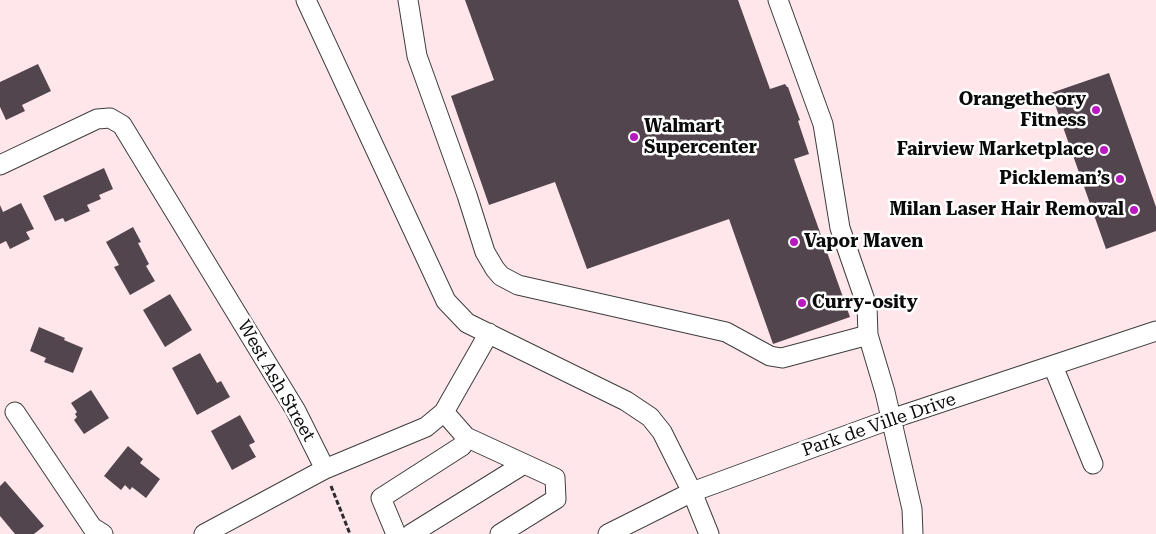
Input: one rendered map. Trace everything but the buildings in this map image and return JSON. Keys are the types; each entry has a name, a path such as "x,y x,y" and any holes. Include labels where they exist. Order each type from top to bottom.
{"street":[{"path":"306,0 446,301 467,323 626,401 650,417 662,432 692,492 709,534"},
{"path":"408,0 417,56 467,195 485,252 495,269 502,276 518,285 726,332 770,356 782,358 868,335"},
{"path":"778,0 823,124 840,228 867,306 868,335 885,392 912,509 913,534"},
{"name":"West Ash Street","path":"0,165 97,118 110,118 122,125 296,410 325,469"},
{"name":"Park de Ville Drive","path":"608,534 641,526 692,492 891,419 1156,331"},
{"path":"204,534 325,469 426,427 444,412 489,333"},
{"path":"1053,366 1093,464"},
{"path":"15,412 92,527 103,534"},
{"path":"444,412 466,437 555,478 556,499 500,534"},
{"path":"396,534 381,498 462,446 466,437"},
{"path":"411,534 524,464"}],"path":[{"path":"325,469 350,534"}],"place":[{"name":"Orangetheory Fitness","path":"1096,110"},
{"name":"Walmart Supercenter","path":"634,137"},
{"name":"Fairview Marketplace","path":"1104,150"},
{"name":"Pickleman’s","path":"1120,179"},
{"name":"Milan Laser Hair Removal","path":"1134,210"},
{"name":"Vapor Maven","path":"794,242"},
{"name":"Curry-osity","path":"802,303"}]}
